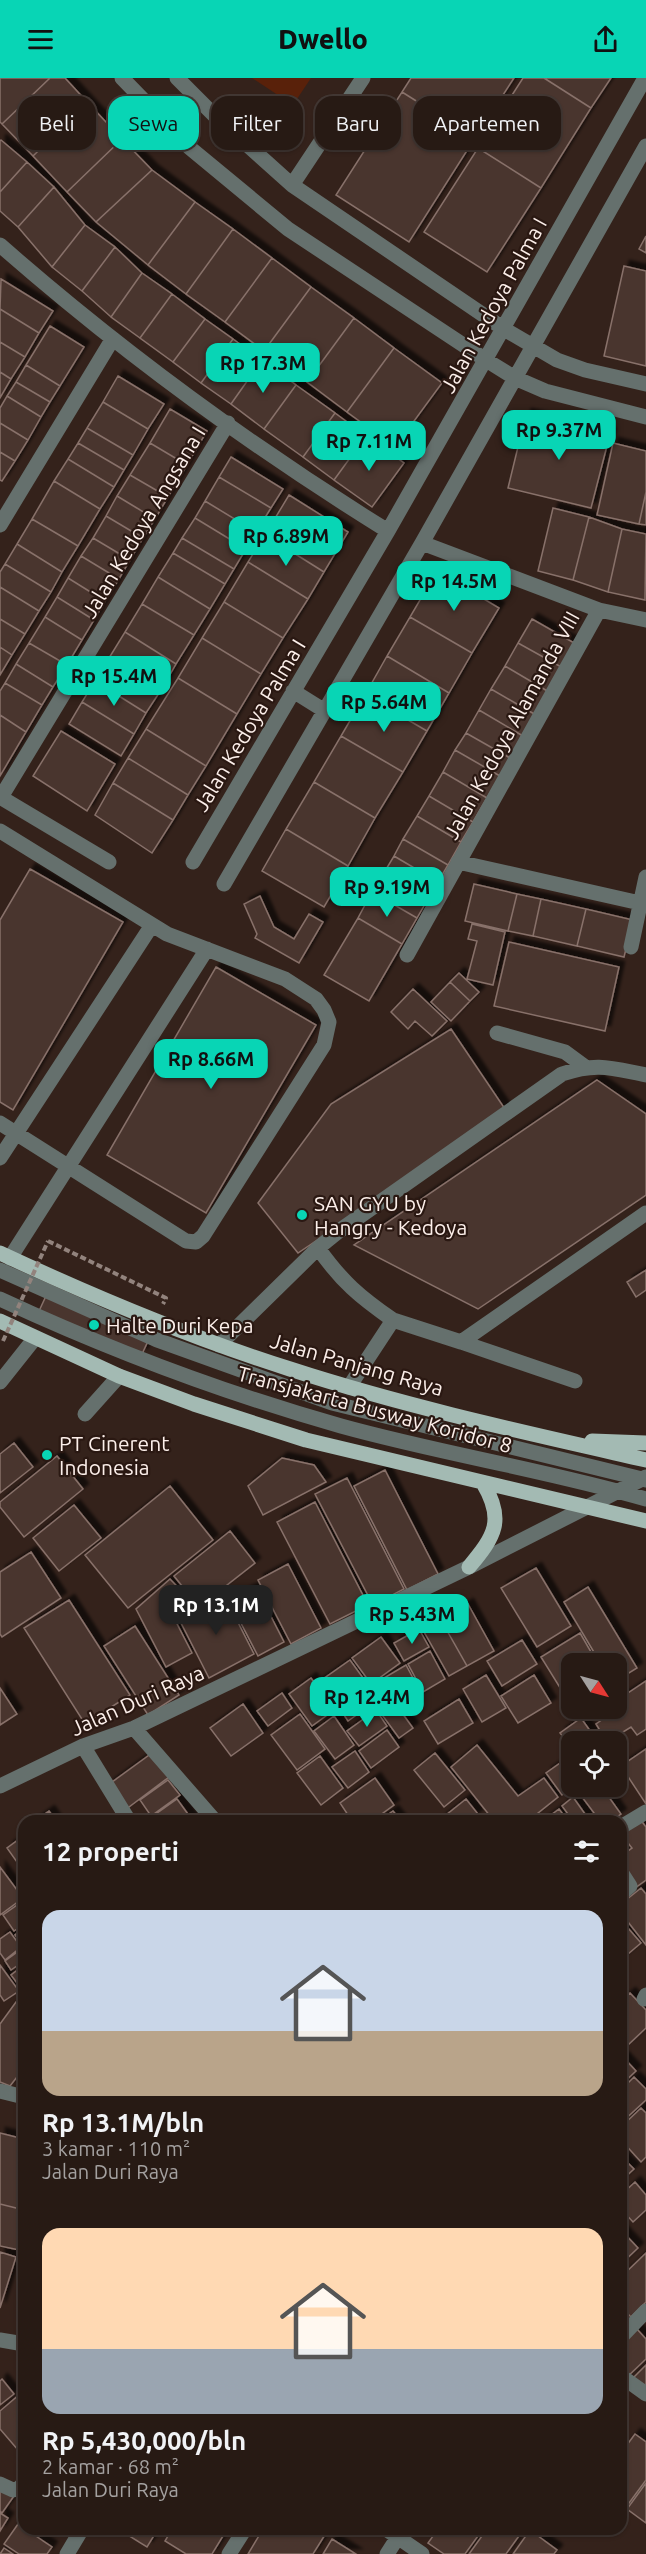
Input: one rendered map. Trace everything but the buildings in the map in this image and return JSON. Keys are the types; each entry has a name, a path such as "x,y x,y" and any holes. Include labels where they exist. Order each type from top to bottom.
{"main road":[{"name":"Jalan Panjang Raya","path":"3,1260 219,1345 349,1387 646,1460"},
{"path":"0,1321 119,1376 194,1404 306,1440 646,1521"},
{"path":"554,1439 646,1443"},
{"path":"469,1567 491,1538 496,1524 491,1496 483,1483"}],"street":[{"path":"122,78 190,148 288,230 486,360 515,378 544,391 646,417"},
{"path":"177,78 291,185 532,348 585,370 646,384"},
{"path":"291,185 363,78"},
{"name":"Jalan Kedoya Palma I","path":"193,862 388,531 645,78"},
{"path":"224,884 422,543 646,146"},
{"path":"0,245 112,340 228,423 388,531"},
{"path":"0,525 112,340"},
{"name":"Jalan Kedoya Angsana I","path":"0,797 228,423"},
{"path":"422,543 599,609 646,620"},
{"name":"Jalan Kedoya Alamanda VIII","path":"407,955 599,609"},
{"path":"293,691 325,711"},
{"path":"0,797 109,862"},
{"path":"0,832 167,934 285,979 316,999 324,1010 328,1022 324,1045 203,1236 196,1242 186,1241 0,1123"},
{"path":"458,862 640,903"},
{"path":"631,947 646,877"},
{"path":"0,1158 152,925"},
{"path":"3,1260 67,1166 207,949"},
{"path":"497,1033 565,1052 584,1066"},
{"path":"219,1345 318,1248 562,1074 584,1066 599,1066 646,1075"},
{"path":"461,1342 646,1213"},
{"path":"318,1248 337,1275 358,1295 393,1320 575,1381"},
{"name":"Transjakarta Busway Koridor 8","path":"3,1260 157,1340 332,1403 645,1479"},
{"name":"Transjakarta Busway Koridor 8","path":"0,1299 136,1357 246,1398 343,1426 646,1499"},
{"path":"349,1387 393,1320"},
{"path":"0,1382 35,1338"},
{"path":"85,1414 119,1376"},
{"name":"Jalan Duri Raya","path":"0,1786 83,1746 134,1728 469,1567 645,1479"},
{"path":"134,1728 210,1815"},
{"path":"83,1746 125,1815"},
{"path":"627,1823 646,1812"},
{"path":"0,2091 18,2096"},
{"path":"627,2331 646,2311"},
{"path":"0,2340 18,2343"},
{"path":"627,2380 646,2394"},
{"path":"0,2484 13,2490 18,2487"},
{"path":"68,2554 79,2535"},
{"path":"229,2554 241,2535"},
{"path":"387,2554 392,2535"},
{"path":"395,2535 422,2554"}],"path":[{"path":"3,1341 48,1241 166,1298 162,1307"}],"shaded area":[{"path":"252,78 311,78 299,96 279,96"}],"place":[{"name":"SAN GYU by Hangry - Kedoya","path":"302,1215"},
{"name":"Halte Duri Kepa","path":"94,1325"},
{"name":"PT Cinerent Indonesia","path":"47,1455"}]}
